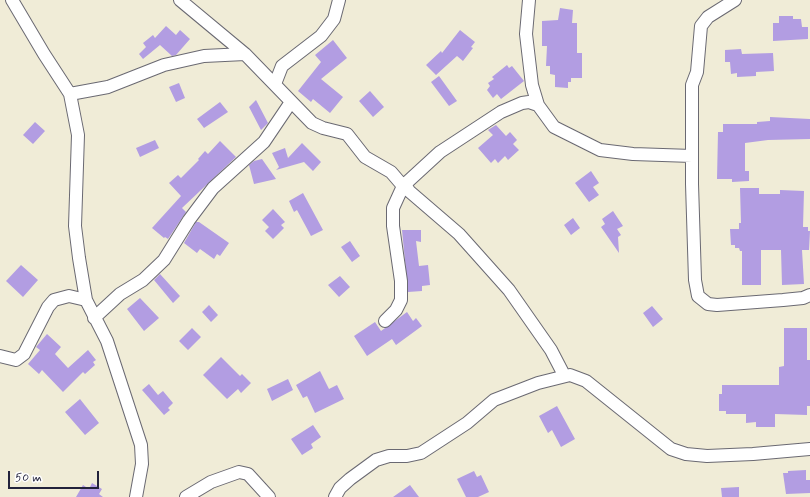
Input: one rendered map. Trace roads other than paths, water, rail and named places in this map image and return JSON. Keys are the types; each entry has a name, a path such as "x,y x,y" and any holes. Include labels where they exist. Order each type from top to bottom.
{"street":[{"path":"12,0 70,94 78,136 75,226 86,300 107,341 141,445 142,464 136,497"},
{"path":"180,0 245,54 312,123 347,134 365,157 392,172 409,191 458,234 509,290 551,350 564,375"},
{"path":"275,84 282,66 321,36 334,19 339,0"},
{"path":"529,0 526,34 527,57 532,85 538,105 544,116 554,127 600,150 633,154 692,156"},
{"path":"735,0 708,17 701,26 697,72 691,96 693,117 692,156 695,280 698,296 708,304 717,305 803,298 810,295"},
{"path":"70,94 108,87 164,65 204,56 245,54"},
{"path":"94,318 120,294 143,280 164,260 189,220 213,188 264,142 291,102"},
{"path":"385,321 396,310 401,300 401,281 393,226 393,208 404,185 440,152 501,112 522,103 529,102 538,105"},
{"path":"0,356 16,360 24,354 48,307 54,300 69,296 86,300"},
{"path":"335,497 340,488 376,460 389,456 407,456 421,453 468,422 494,400 538,382 564,375 570,375 586,381 671,449 686,454 707,456 810,449"},
{"path":"186,497 211,482 239,472 248,474 269,497"}]}
